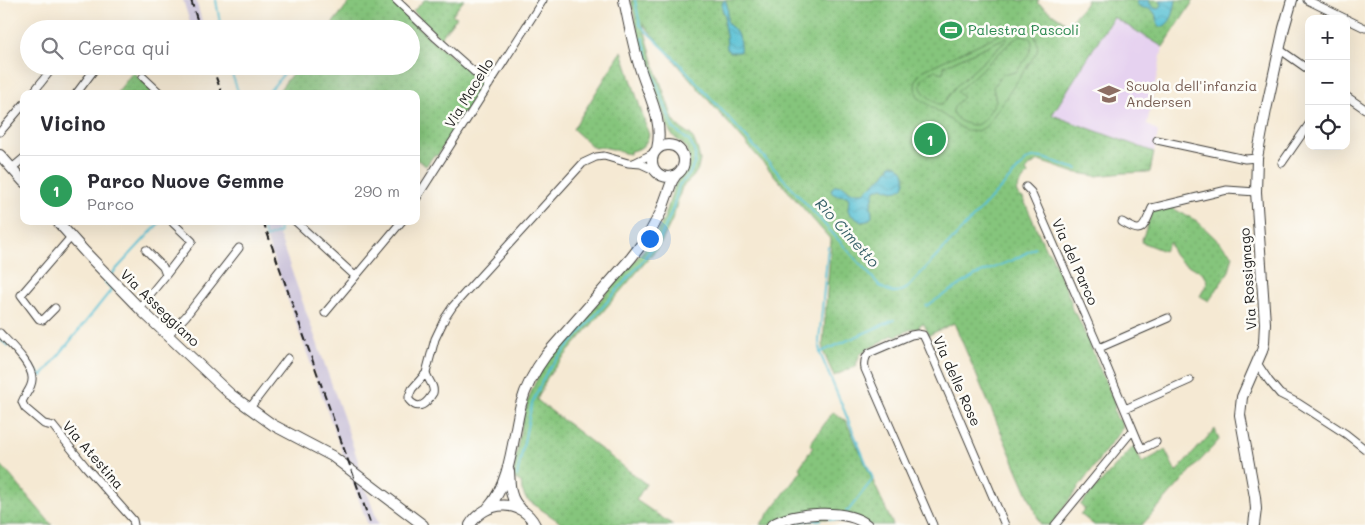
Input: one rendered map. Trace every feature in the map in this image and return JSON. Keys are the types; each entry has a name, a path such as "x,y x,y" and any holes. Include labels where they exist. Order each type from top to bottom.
{"street":[{"path":"396,0 417,20"},
{"name":"Via Macello","path":"420,193 544,0"},
{"path":"470,524 478,514 493,503 499,492 509,462 522,403 538,366 648,236 661,212 672,181 682,168 684,159 680,151 673,146 658,118 640,67 624,0"},
{"name":"Via Rossignago","path":"1255,521 1256,497 1240,415 1242,397 1264,343 1265,323 1256,192 1258,158 1260,139 1279,49 1292,0"},
{"path":"1307,0 1365,28"},
{"path":"420,23 489,85"},
{"path":"1279,49 1305,67"},
{"path":"35,90 47,75"},
{"path":"79,90 90,75"},
{"path":"143,78 156,90"},
{"path":"1350,99 1365,109"},
{"path":"0,132 20,109"},
{"path":"658,118 660,136 652,163 663,181 666,197"},
{"path":"1282,163 1305,130"},
{"path":"1157,140 1245,159 1258,158"},
{"path":"634,163 664,145 673,146"},
{"path":"0,155 20,177"},
{"path":"426,373 433,387 433,393 423,405 417,406 409,400 410,393 426,373 435,339 453,306 583,162 600,156 610,157 622,162 647,166 665,177 676,175"},
{"path":"12,168 20,161"},
{"name":"Via del Parco","path":"1026,188 1031,192 1142,449 1156,442"},
{"path":"1122,222 1140,229 1152,208 1227,190 1256,192"},
{"name":"Via Asseggiano","path":"62,225 71,237 139,308 227,392 273,425 332,456 423,525"},
{"path":"139,308 192,242 175,225"},
{"path":"299,225 355,276"},
{"path":"325,313 399,225"},
{"path":"54,308 41,320 20,295 71,237"},
{"path":"167,336 186,316 239,248"},
{"path":"146,250 163,267 166,274"},
{"path":"1099,348 1168,318"},
{"name":"Via Atestina","path":"0,334 26,362 32,375 31,386 22,402 25,408 44,424 53,426 133,520 134,525"},
{"name":"Via delle Rose","path":"933,525 864,363 869,353 917,334 923,335 926,341 1005,525"},
{"path":"249,409 288,358"},
{"path":"1257,363 1280,394 1298,403 1346,434 1365,449"},
{"path":"1125,410 1190,380"},
{"path":"1055,525 1133,430"},
{"path":"509,462 510,489 515,504 536,525"},
{"path":"488,508 508,505 521,510"},
{"path":"772,525 793,517 825,514 852,517 867,525"},
{"path":"1255,521 1263,525"}],"shaded area":[{"path":"183,0 196,0 202,20 189,20"},
{"name":"Scuola dell'infanzia Andersen","path":"1113,16 1163,47 1147,124 1158,132 1154,152 1052,115"},
{"path":"261,225 275,225 362,473 345,460"},
{"path":"349,472 364,484 379,525 368,525"}],"green space":[{"path":"351,0 390,0 411,20 335,20"},
{"path":"424,0 464,0 452,15 457,17 440,38 413,11"},
{"path":"631,0 1039,0 1037,3 1068,24 1087,2 1086,0 1194,0 1163,47 1113,17 1052,115 1154,152 1150,172 1096,176 1072,172 1039,161 1030,166 1026,171 1028,174 1016,191 1023,198 1046,250 1051,254 1071,301 1072,309 1077,315 1115,404 1114,410 1117,419 1120,420 1123,427 1051,525 1041,525 954,323 929,335 924,324 919,325 920,329 914,328 896,336 893,335 861,353 856,366 834,376 823,351 831,240 643,24 653,61 673,119 694,140 700,160 698,169 693,177 682,187 672,220 655,251 556,366 547,378 537,400 646,484 636,500 673,525 564,525 526,499 521,482 513,478 513,473 524,416 538,377 550,358 651,240 661,225 675,185 689,163 685,146 670,132 645,65"},
{"path":"1015,27 1025,28 1033,34 1037,42 1037,52 988,124 976,131 963,129 919,98 915,84 917,77 922,71","holes":["1021,35 1031,40 1030,51 1016,72 1002,75 993,87 996,101 986,117 975,125 966,124 955,117 953,110 963,97 957,92 1012,41","1007,37 1007,40 955,87 943,104 938,104 923,91 921,83 928,74 936,70 943,72 944,66"]},
{"path":"420,29 484,84 437,156 434,155 426,166 420,162 420,90 280,90 291,75 420,75"},
{"path":"622,51 649,135 642,146 630,151 630,154 608,148 594,148 573,129"},
{"path":"131,75 136,75 153,90 119,90"},
{"path":"1170,207 1197,221 1233,255 1229,271 1209,301 1200,296 1208,282 1205,277 1176,257 1170,242 1164,251 1141,242 1153,210"},
{"path":"833,412 846,421 893,525 867,525 850,519 789,519 774,525 760,525 802,470 799,468 813,447 810,444"},
{"path":"1215,429 1219,440 1142,525 1094,525 1080,514 1085,509 1080,505 1134,446 1142,463 1165,450 1176,472"},
{"path":"0,464 3,467 52,525 0,525"}],"water":[{"path":"725,0 728,7 728,24 737,34 740,52 729,52 727,49 724,26 725,16 722,9 722,3"},
{"path":"1136,0 1149,0 1152,6 1159,9 1162,5 1160,0 1176,0 1171,19 1162,27 1158,26 1153,11 1142,8 1137,4"},
{"path":"895,164 904,172 905,183 898,190 883,187 875,190 871,205 872,217 867,221 861,222 850,214 847,196 835,195 831,190 834,186 841,185 851,192 864,192 884,176 891,165"}],"waterway":[{"path":"216,0 219,20"},
{"name":"Rio Cimetto","path":"635,0 640,25 681,65 880,286 889,291 898,292 906,289 1027,160 1033,158 1045,159 1077,169"},
{"path":"517,476 532,403 545,375 661,237 673,208 679,185 689,175 695,162 695,154 689,141 673,128 650,66 643,38"},
{"path":"232,75 238,90"},
{"path":"270,90 283,75"},
{"path":"111,275 157,225"},
{"path":"261,225 266,238 280,232 277,225"},
{"path":"828,247 819,341 820,353 873,479 848,511 846,511"},
{"path":"926,306 976,275 1013,260 1035,248"},
{"path":"32,367 42,376 112,289 105,282 106,280"},
{"path":"821,352 894,320"},
{"path":"0,339 8,346"},
{"path":"829,519 844,521"},
{"path":"792,522 821,520"}],"railway":[{"path":"191,0 197,20"},
{"path":"215,75 221,90"},
{"path":"264,225 371,525"}],"place":[{"name":"Palestra Pascoli","path":"951,30"},
{"name":"Scuola dell'infanzia Andersen","path":"1109,94"},
{"name":"Parco Nuove Gemme","path":"930,139"}]}
